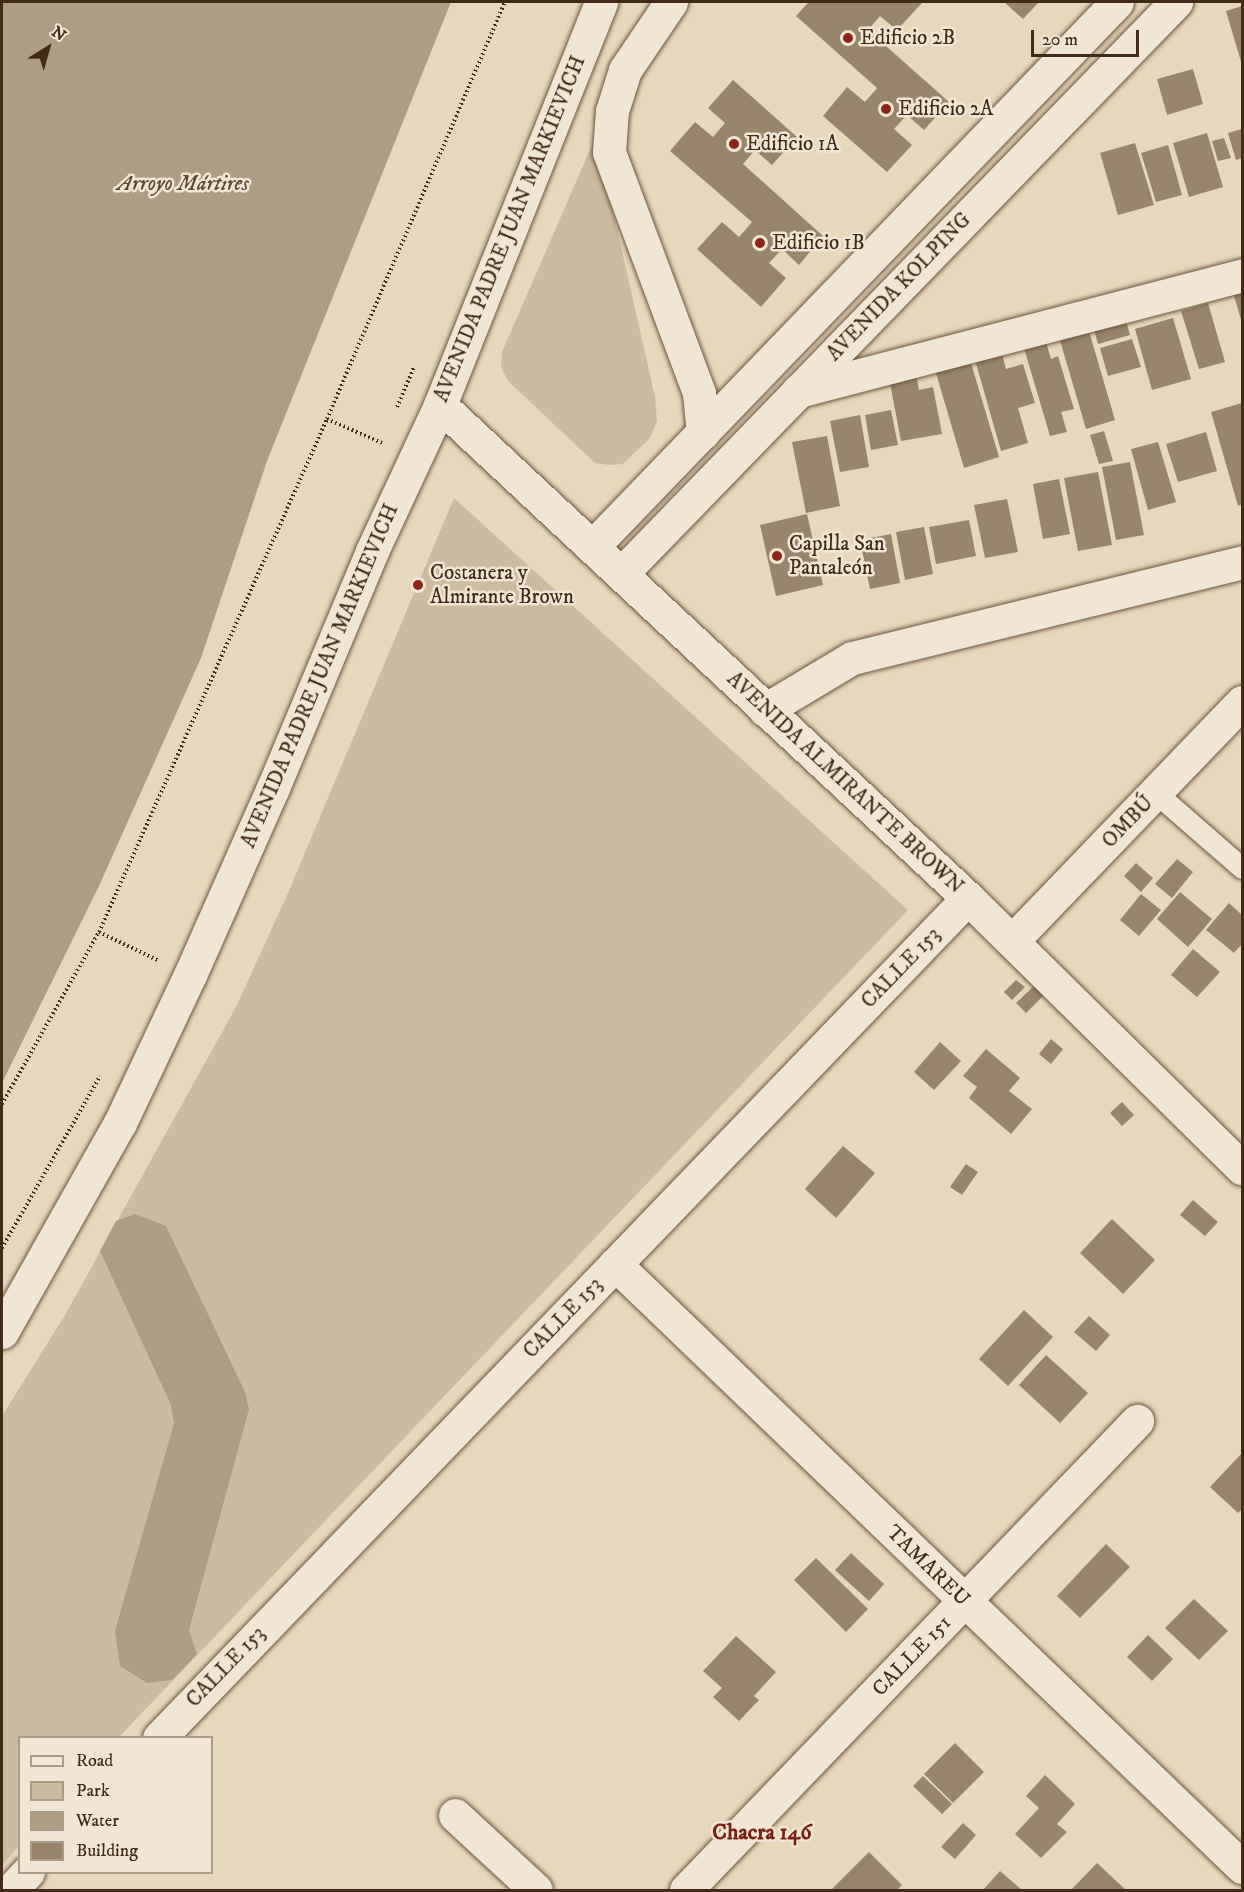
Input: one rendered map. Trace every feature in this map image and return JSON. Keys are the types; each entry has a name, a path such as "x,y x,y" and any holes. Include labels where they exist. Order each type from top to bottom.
{"street":[{"name":"AVENIDA PADRE JUAN MARKIEVICH","path":"2,1332 120,1123 175,1007 273,788 372,551 440,405 601,2"},
{"path":"671,2 625,70 612,111 609,152 699,393 703,433"},
{"name":"AVENIDA KOLPING","path":"593,546 1117,2"},
{"name":"AVENIDA KOLPING","path":"622,573 1176,2"},
{"path":"798,391 1242,275"},
{"name":"AVENIDA ALMIRANTE BROWN","path":"440,405 968,898 1242,1168"},
{"path":"765,710 852,658 1242,562"},
{"name":"OMBÚ","path":"1012,941 1242,702"},
{"name":"CALLE 153","path":"160,1736 968,898"},
{"name":"TAMAREU","path":"615,1264 1242,1867"},
{"name":"CALLE 151","path":"686,1890 1137,1421"},
{"path":"455,1815 536,1890"},
{"path":"11,1890 26,1874"}],"lane":[{"path":"1156,793 1242,868"}],"path":[{"path":"2,1104 99,932 327,419 505,2"},
{"path":"327,419 382,443"},
{"path":"99,932 165,964"}],"green space":[{"path":"596,136 655,397 657,421 650,438 623,464 610,465 595,463 508,381 501,367 502,352"},
{"path":"454,498 908,910 120,1736 18,1736 18,1847 2,1865 2,1416 65,1315 236,1007 288,893"}],"water":[{"name":"Arroyo Mártires","path":"2,2 451,2 267,461 201,658 99,886 2,1083"},
{"path":"135,1214 166,1226 245,1392 249,1409 189,1630 197,1654 172,1680 147,1683 120,1666 115,1631 174,1423 171,1405 100,1251 116,1221"}],"building":[{"name":"Edificio 2A","path":"809,2 922,3 897,30 880,16 868,30 949,102 924,130 907,115 894,129 912,145 887,172 823,116 847,87 865,102 877,88 796,16"},
{"path":"1004,2 1039,2 1023,19"},
{"path":"1242,6 1242,65 1226,11"},
{"path":"1193,69 1203,104 1167,115 1157,79"},
{"path":"733,80 797,137 772,165 755,150 743,164 823,236 799,265 782,249 769,263 786,278 761,307 697,249 722,222 739,237 752,222 670,151 695,122 713,137 725,123 708,108"},
{"path":"1242,129 1242,158 1236,160 1228,133"},
{"path":"1207,133 1223,187 1189,197 1173,143"},
{"path":"1224,138 1231,158 1218,161 1212,141"},
{"path":"1135,143 1154,205 1118,215 1100,153"},
{"path":"1168,145 1182,195 1156,202 1141,153"},
{"path":"1242,283 1242,323 1231,286"},
{"path":"1208,303 1225,362 1199,369 1181,311"},
{"path":"1123,310 1130,335 1098,344 1091,319"},
{"path":"1173,318 1191,379 1152,390 1135,329"},
{"path":"1086,321 1115,420 1086,429 1057,330"},
{"path":"1043,332 1051,359 1058,356 1074,409 1061,412 1067,432 1050,436 1021,338"},
{"path":"1132,339 1141,367 1108,376 1100,348"},
{"path":"1000,346 1006,369 1023,364 1035,403 1018,408 1028,443 1001,451 973,353"},
{"path":"968,353 999,457 964,468 933,363"},
{"path":"916,373 919,390 933,387 942,434 901,441 889,378"},
{"path":"1242,403 1242,504 1238,506 1211,412"},
{"path":"891,410 898,445 871,450 865,415"},
{"path":"860,415 869,467 840,472 830,421"},
{"path":"1104,431 1113,461 1099,464 1090,435"},
{"path":"1206,432 1217,471 1178,482 1166,444"},
{"path":"827,436 840,506 806,513 792,442"},
{"path":"1158,442 1176,502 1148,510 1131,449"},
{"path":"1130,462 1144,535 1116,540 1102,467"},
{"path":"1098,472 1112,545 1078,551 1064,478"},
{"path":"1059,479 1070,534 1043,539 1033,484"},
{"path":"1007,499 1018,552 985,558 974,505"},
{"path":"807,514 823,585 776,596 760,525"},
{"path":"969,520 976,556 936,564 929,527"},
{"path":"924,527 933,574 905,580 896,532"},
{"path":"891,534 900,583 870,589 860,540"},
{"path":"1177,859 1193,872 1172,898 1155,884"},
{"path":"1136,863 1153,878 1141,892 1124,876"},
{"path":"1180,892 1212,919 1188,947 1157,919"},
{"path":"1141,894 1161,910 1139,936 1120,920"},
{"path":"1229,903 1242,915 1242,944 1234,953 1206,930"},
{"path":"1193,949 1220,972 1197,997 1171,975"},
{"path":"1016,980 1025,987 1012,1000 1004,992"},
{"path":"1035,985 1044,995 1026,1013 1016,1003"},
{"path":"1051,1039 1063,1049 1051,1064 1039,1054"},
{"path":"940,1042 961,1061 934,1090 914,1072"},
{"path":"986,1049 1020,1078 1009,1091 1032,1109 1011,1134 969,1098 977,1087 963,1076"},
{"path":"1122,1102 1134,1115 1122,1126 1110,1113"},
{"path":"843,1146 875,1173 836,1218 805,1189"},
{"path":"966,1164 978,1172 962,1195 950,1187"},
{"path":"1193,1200 1218,1222 1205,1236 1180,1215"},
{"path":"1112,1219 1155,1260 1123,1294 1080,1253"},
{"path":"1024,1310 1053,1337 1008,1386 979,1359"},
{"path":"1089,1316 1110,1335 1096,1351 1074,1332"},
{"path":"1046,1355 1088,1393 1060,1423 1019,1385"},
{"path":"1242,1453 1242,1509 1238,1513 1210,1487"},
{"path":"1106,1544 1130,1567 1080,1618 1057,1596"},
{"path":"851,1553 884,1584 869,1601 835,1570"},
{"path":"816,1558 868,1609 846,1632 794,1580"},
{"path":"1194,1599 1228,1631 1199,1660 1165,1628"},
{"path":"1148,1635 1173,1659 1152,1681 1127,1657"},
{"path":"736,1636 776,1672 754,1696 759,1700 739,1721 713,1697 722,1688 703,1671"},
{"path":"955,1743 984,1772 953,1803 924,1774"},
{"path":"1045,1775 1075,1804 1057,1824 1067,1832 1041,1858 1015,1834 1039,1808 1026,1796"},
{"path":"923,1776 952,1804 942,1814 913,1786"},
{"path":"963,1823 976,1835 955,1859 941,1847"},
{"path":"869,1852 902,1885 897,1890 831,1890"},
{"path":"1097,1863 1126,1890 1071,1890"},
{"path":"1000,1871 1021,1889 983,1890"}],"place":[{"name":"Edificio 2B","path":"848,38"},
{"name":"Edificio 2A","path":"886,109"},
{"name":"Edificio 1A","path":"734,144"},
{"name":"Edificio 1B","path":"760,243"},
{"name":"Capilla San Pantaleón","path":"777,556"},
{"name":"Costanera y Almirante Brown","path":"418,585"}],"district":[{"name":"Chacra 146","path":"762,1833"}]}
